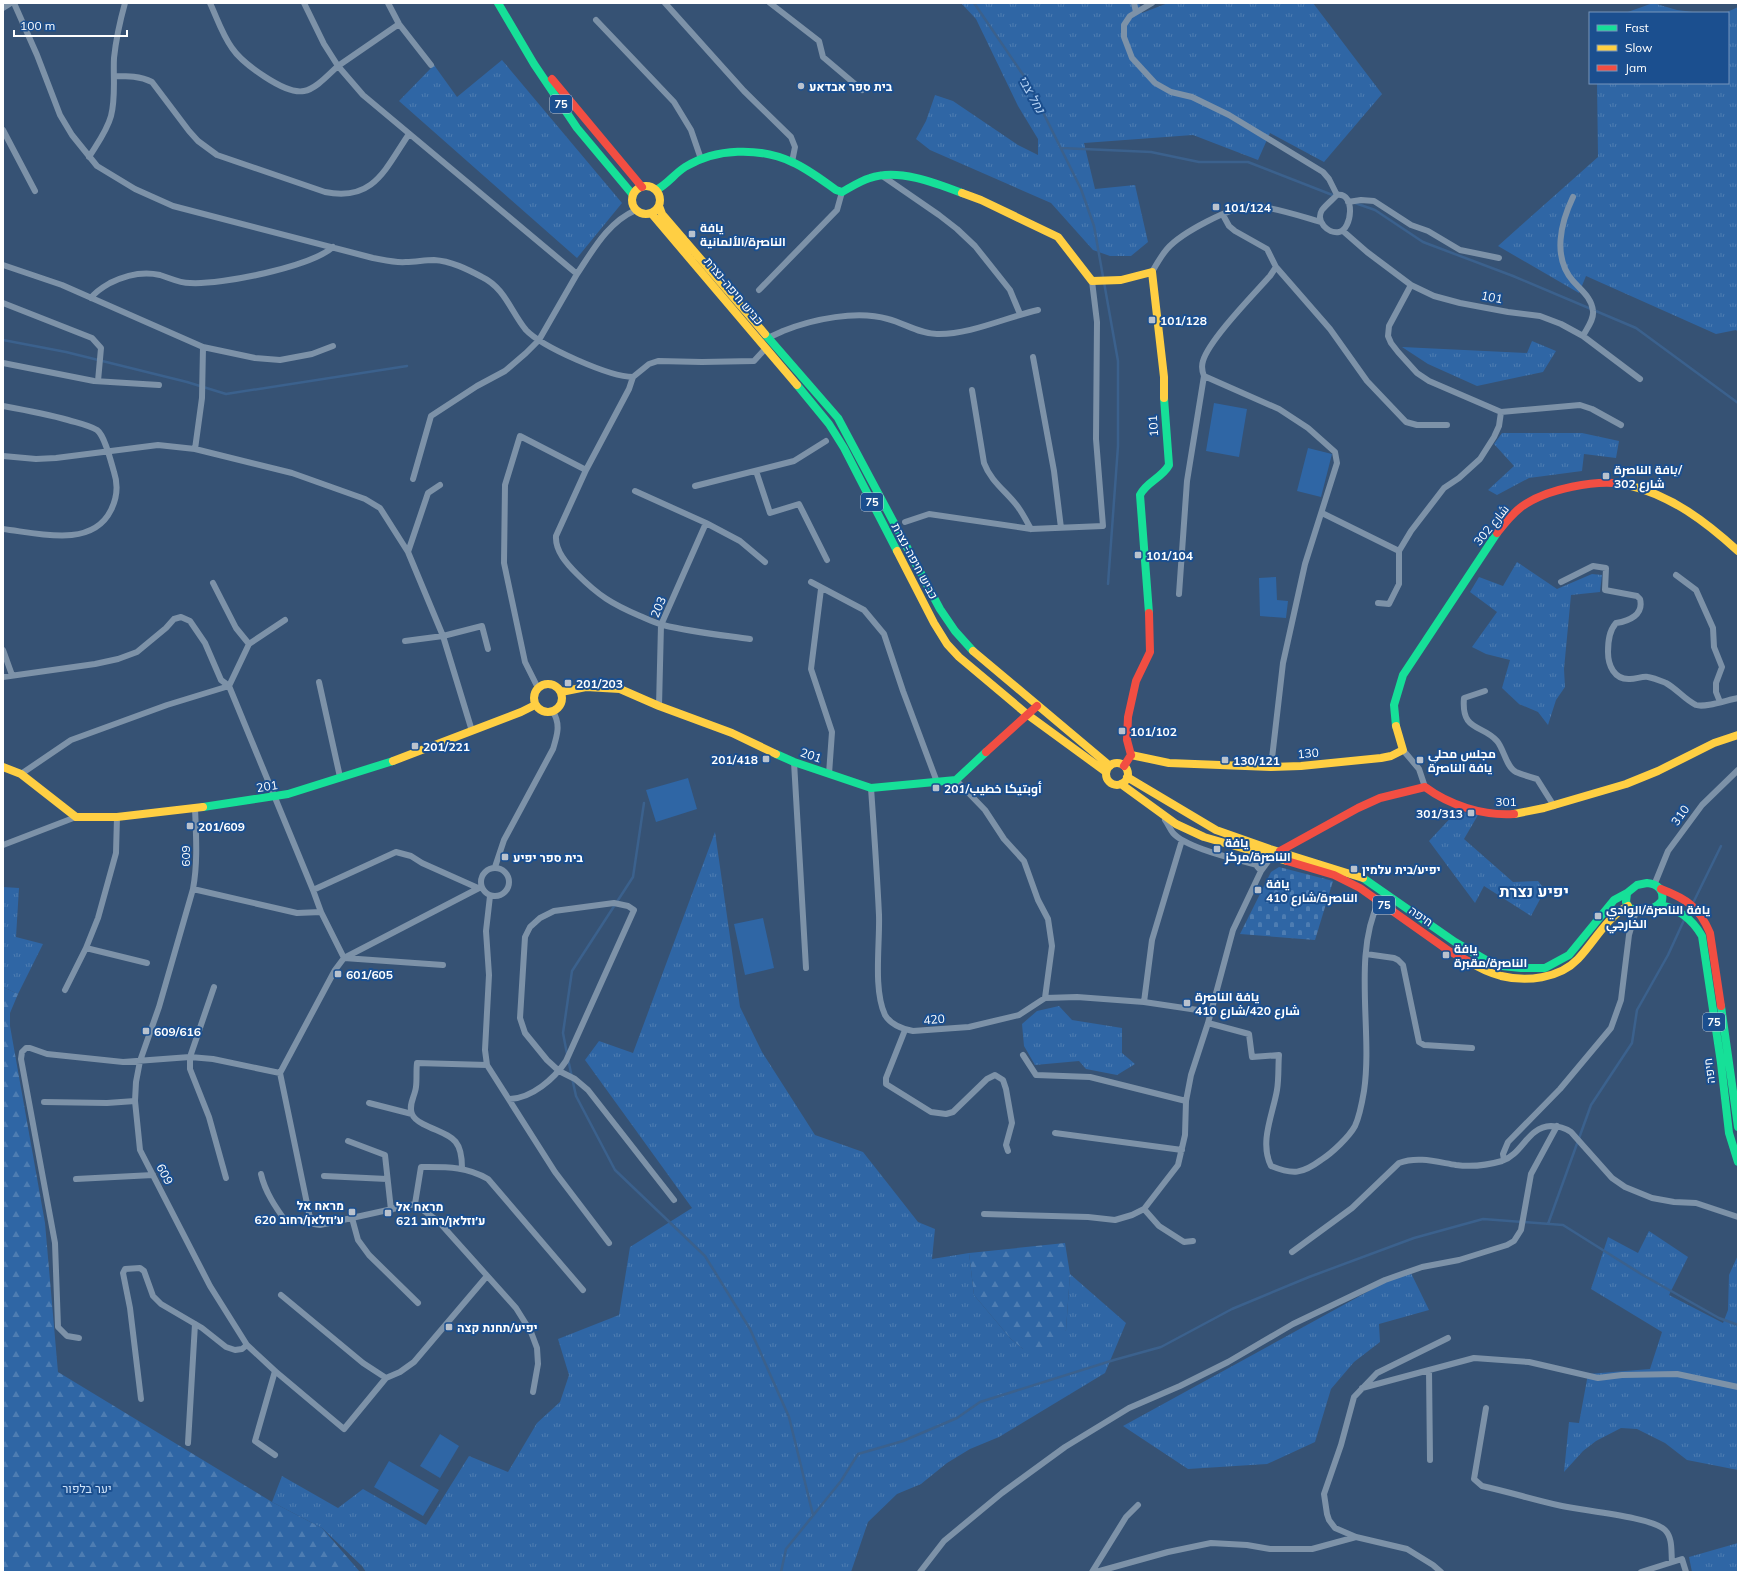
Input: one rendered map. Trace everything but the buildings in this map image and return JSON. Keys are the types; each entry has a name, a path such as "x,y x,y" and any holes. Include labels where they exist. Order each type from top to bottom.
{"main road":[{"name":"75","path":"498,4 539,63 642,187"},
{"name":"75","path":"498,4 534,64 577,128 633,195 633,205 636,210"},
{"path":"633,195 636,190 642,187 647,186 656,190 669,182 684,168 701,159 728,152 753,152 774,156 792,162 842,192 869,178 881,175 913,177 927,180 981,200 1058,237 1092,281 1121,280 1152,272"},
{"name":"75","path":"656,190 660,198 659,206"},
{"path":"636,210 640,213 651,214 659,206"},
{"name":"כביש חיפה-נצרת","path":"659,206 662,214 770,337 838,418 940,609 966,645 1108,769"},
{"name":"כביש חיפה-נצרת","path":"651,214 829,424 844,448 930,616 947,644 958,657 1028,715 1108,769"},
{"name":"101","path":"1131,755 1127,740 1127,732 1133,694 1138,675 1150,657 1151,647 1140,494 1145,487 1166,472 1168,465 1164,410 1164,377 1152,272"},
{"name":"شارع 302","path":"1403,750 1393,715 1397,692 1403,675 1481,556 1513,514 1526,503 1545,495 1572,488 1606,482 1636,487 1664,496 1690,511 1715,530 1738,551"},
{"path":"550,684 558,688 561,692 560,704 553,712 543,711 535,705 534,694 538,688 544,685 550,684"},
{"name":"201","path":"561,692 586,687 620,689 659,706 732,733 794,762 871,788 956,780"},
{"name":"201","path":"76,817 117,817 275,797 388,763 521,712 535,705"},
{"path":"956,780 1037,706"},
{"name":"301","path":"1425,787 1434,795 1449,802 1495,814 1509,815 1542,810 1596,794 1646,776 1707,746 1738,735"},
{"name":"130","path":"1131,755 1169,762 1271,767 1300,766 1381,758 1392,756 1403,750"},
{"path":"1124,766 1131,755"},
{"path":"1108,769 1117,763 1124,766 1127,771 1127,777 1121,784"},
{"path":"3,767 21,774 76,817"},
{"name":"75","path":"1108,769 1107,778 1110,783 1116,785 1121,784"},
{"name":"חיפה","path":"1127,777 1216,830 1363,878 1455,942 1486,960 1502,966 1545,968 1558,962 1569,955 1614,900 1627,893"},
{"name":"חיפה","path":"1121,784 1176,824 1204,837 1334,875 1360,888 1449,950 1482,969 1500,976 1520,979 1546,977 1563,970 1577,960 1617,912 1628,906"},
{"path":"1280,851 1358,808 1380,798 1425,787"},
{"name":"75","path":"1627,893 1637,885 1647,882 1655,883"},
{"path":"1655,883 1661,889 1663,898 1659,905"},
{"name":"חיפה","path":"1661,889 1678,896 1695,906 1704,918 1710,933 1738,1127"},
{"path":"1627,893 1626,897 1628,906 1636,911"},
{"name":"75","path":"1636,911 1652,909 1659,905"},
{"name":"חיפה","path":"1659,905 1676,908 1695,924 1702,936 1721,1064 1729,1133 1738,1162"}],"street":[{"path":"3,8 12,3 37,55 60,115 72,135 97,166 134,189 173,206 389,261 405,262 435,260 464,268 484,277 494,284 505,297 525,328 554,350 618,376 633,377"},
{"path":"89,157 106,130 111,118 115,95 114,76 116,40 125,3"},
{"path":"210,3 232,48 245,62 260,74 294,92 305,91 338,66 399,24"},
{"path":"304,3 324,44 338,66 363,95 577,274"},
{"path":"388,3 399,24 431,65"},
{"path":"666,3 744,90 791,137 794,147 792,162"},
{"path":"770,3 819,41 823,57 862,90"},
{"path":"1134,3 1136,12"},
{"path":"1152,3 1130,16 1124,25 1124,37 1132,58 1155,83 1171,92 1192,97 1229,115 1323,172 1329,179 1337,195"},
{"path":"596,20 674,102 691,130 701,159"},
{"path":"114,76 132,76 144,78 152,82 189,131 198,141 217,155 302,185 337,195 354,194 372,184 409,134"},
{"path":"3,130 35,191"},
{"path":"881,175 939,215 975,246 1010,290 1020,314"},
{"path":"758,290 837,210 842,192"},
{"path":"1337,195 1343,195 1346,197 1348,202 1350,211 1343,231 1334,232 1323,226 1321,222 1321,212 1337,195"},
{"path":"1573,197 1565,213 1561,228 1560,242 1566,269 1572,279 1591,302 1593,318 1583,336"},
{"path":"1348,202 1361,200 1374,201 1411,225 1428,231 1460,250 1499,258"},
{"path":"1152,272 1166,250 1176,241 1206,223 1243,207 1254,206 1321,222"},
{"path":"413,479 431,416 477,386 505,372 539,340 577,274 608,230 624,215 636,210"},
{"path":"1222,216 1229,226 1235,231 1267,249 1276,267 1330,329 1368,381 1406,422 1417,425 1447,425"},
{"name":"101","path":"1343,231 1367,252 1411,285 1434,296 1460,303 1540,316 1562,324 1583,336 1640,379"},
{"path":"92,298 101,288 120,278 138,273 161,275 178,282 190,283 217,281 254,276 316,258 326,253 333,247"},
{"path":"3,265 62,285 203,347 255,358 280,360 312,354 333,346"},
{"path":"1179,594 1187,481 1204,376 1202,366 1203,359 1212,344 1276,267"},
{"path":"905,522 929,514 1031,529 1103,526 1096,439 1097,322 1092,281"},
{"path":"1411,285 1389,326 1388,336 1391,343 1417,373 1429,381 1501,412 1580,405 1621,425"},
{"path":"3,303 92,338 101,348 102,355 98,381"},
{"path":"770,337 782,331 809,323 856,315 870,315 889,319 936,334 947,333 981,326 1038,310"},
{"path":"195,449 202,398 203,347"},
{"path":"750,639 661,625 607,600 594,591 571,568 558,550 555,543 556,536 586,470 629,389 633,377 649,364 658,360 702,362 754,361 766,348"},
{"path":"1033,357 1054,471 1061,528"},
{"path":"3,363 98,381 159,385"},
{"path":"1204,376 1279,409 1308,428 1335,452 1337,463 1305,564 1283,663 1271,767"},
{"path":"972,390 987,472 992,480 1019,508 1031,529"},
{"path":"3,406 83,424 98,431 104,440 116,477 116,493 113,506 107,518 96,528 79,534 63,536 3,529"},
{"path":"1378,603 1389,604 1399,584 1399,551 1444,488 1459,478 1480,459 1499,426 1501,412"},
{"path":"538,688 525,662 504,563 505,485 520,436 586,470"},
{"path":"695,486 794,461 826,441"},
{"path":"3,456 36,459 158,445 195,449 292,473 365,499 380,508 408,552 444,636 472,731"},
{"path":"756,471 770,513 799,504 827,560"},
{"path":"408,552 428,493 440,485"},
{"path":"635,491 706,523 740,541 765,562"},
{"path":"1322,513 1399,551"},
{"name":"203","path":"659,706 661,625 706,523"},
{"path":"1561,582 1593,566 1606,568 1605,590 1636,596 1640,599 1640,610 1637,615 1626,622 1616,623 1611,628 1608,641 1608,658 1611,668 1616,675 1628,679 1647,677 1666,684 1696,705 1707,706 1738,698"},
{"path":"1676,575 1696,590 1713,628 1714,647 1722,666 1716,683 1716,692 1720,702"},
{"path":"213,582 236,628 249,644"},
{"path":"811,582 864,610 884,634 903,691 937,782"},
{"path":"822,588 811,668 832,732 829,774"},
{"path":"3,677 95,664 118,659 137,652 166,628 174,619 182,617 190,622 205,643 221,680 229,686 321,912 344,958"},
{"path":"21,774 71,740 167,705 229,686 249,644 285,620"},
{"path":"405,641 444,636 482,626 488,649"},
{"path":"3,650 12,675"},
{"path":"319,682 340,777"},
{"path":"1485,691 1464,698 1466,718 1471,725 1494,738 1498,742 1515,772 1537,779 1554,806"},
{"path":"495,867 504,840 553,749 558,735 558,726 553,712"},
{"path":"1403,750 1420,769 1425,787"},
{"path":"794,762 806,968"},
{"name":"310","path":"1655,883 1668,851 1702,805 1738,770"},
{"path":"956,780 985,810 1004,838 1024,861 1038,900 1048,919 1052,946 1045,998 1077,997 1144,1002 1210,1012"},
{"path":"871,788 879,916 878,978 882,1004 886,1016 891,1023 905,1030 886,1078 886,1084 931,1112 946,1114 953,1112 987,1079 995,1075 999,1076 1003,1080 1006,1088 1012,1122 1006,1145 1008,1151"},
{"name":"609","path":"195,808 197,854 193,889 159,1007 140,1061 136,1082 135,1101 140,1150 210,1286 247,1345 275,1371 344,1429 386,1378"},
{"path":"1161,813 1173,832 1182,840 1213,853 1256,865 1261,871"},
{"path":"3,845 76,817"},
{"path":"66,990 86,948 98,918 116,853 117,817"},
{"path":"1144,1002 1152,940 1182,840"},
{"path":"984,1214 1088,1217 1115,1220 1132,1216 1144,1209 1171,1176 1178,1165 1185,1136 1186,1100 1191,1075 1208,1023 1233,930 1261,871 1270,857 1280,851"},
{"path":"313,890 396,852 407,854 422,863 480,887 490,896 499,896 503,894 509,882 507,873 500,868 495,867 486,870 483,873 480,887"},
{"path":"415,1204 320,1225 314,1224 310,1218 280,1073 335,970 344,958 480,887"},
{"path":"193,889 297,914 321,912"},
{"path":"490,896 486,931 489,974 485,1050 487,1064 555,1172 609,1243"},
{"path":"1208,1023 1249,1034 1252,1057 1279,1055 1277,1089 1266,1139 1267,1158 1271,1166 1282,1171 1295,1173 1307,1170 1331,1154 1354,1127 1360,1112 1367,1065 1366,954 1374,912 1379,901"},
{"path":"510,1099 520,1099 530,1094 559,1071 572,1048 634,910 628,906 614,903 554,911 540,918 530,927 525,937 520,1018 525,1034 559,1071 576,1080 588,1090 674,1200"},
{"path":"1504,1160 1503,1154 1508,1142 1560,1089 1611,1028 1621,1000 1629,935 1636,911"},
{"path":"86,948 146,963"},
{"path":"1366,954 1394,958 1403,965 1419,1042 1424,1045 1472,1048"},
{"path":"344,958 443,965"},
{"path":"214,987 190,1057 190,1069 209,1117 226,1178"},
{"name":"420","path":"905,1030 913,1031 969,1027 1019,1015 1045,998"},
{"path":"79,1338 67,1336 58,1327 55,1243 21,1059 22,1052 26,1048 30,1048 47,1054 123,1062 190,1057 214,1059 280,1073"},
{"path":"1023,1055 1036,1075 1090,1077 1186,1100"},
{"path":"462,1168 462,1154 460,1146 454,1139 417,1121 412,1114 411,1105 416,1088 417,1063 487,1064"},
{"path":"44,1102 107,1103 135,1101"},
{"path":"369,1104 412,1114"},
{"path":"920,1572 944,1541 1002,1493 1065,1447 1129,1408 1180,1386 1228,1362 1292,1324 1385,1280 1422,1266 1459,1260 1507,1245 1514,1241 1521,1230 1531,1174 1557,1126"},
{"path":"1292,1252 1352,1208 1399,1164 1407,1160 1416,1160 1472,1166 1504,1160 1514,1155 1536,1130 1542,1127 1557,1126 1565,1128 1571,1132 1612,1178 1625,1187 1652,1198 1674,1202 1696,1203 1738,1217"},
{"path":"1055,1133 1182,1150"},
{"path":"348,1142 385,1155 391,1210"},
{"path":"415,1204 421,1166 462,1168 476,1172 488,1179 583,1290"},
{"path":"261,1174 263,1182 273,1202 287,1223 310,1218"},
{"path":"76,1179 153,1175"},
{"path":"324,1176 387,1179"},
{"path":"415,1204 439,1222 516,1308 531,1332 537,1348 538,1364 533,1392"},
{"path":"1144,1209 1160,1226 1184,1242 1193,1241"},
{"path":"352,1218 358,1240 369,1255 418,1302"},
{"path":"141,1399 130,1308 123,1273 125,1269 140,1268 144,1271 153,1296 161,1304 195,1324 226,1347 235,1350 242,1349 247,1345"},
{"path":"281,1295 363,1363 386,1378 400,1372 414,1362 487,1276"},
{"path":"188,1443 195,1324"},
{"path":"1440,1572 1433,1565 1407,1549 1356,1537 1335,1528 1329,1520 1324,1494 1341,1445 1354,1397 1377,1373 1448,1338"},
{"path":"1362,1388 1474,1358 1529,1362 1598,1378 1622,1375 1677,1374 1738,1386"},
{"path":"1430,1370 1430,1460"},
{"path":"275,1371 255,1441 275,1455"},
{"path":"1486,1408 1474,1479 1482,1486 1564,1507 1645,1521 1658,1526 1664,1529 1671,1541 1672,1562"},
{"path":"1092,1572 1126,1517 1138,1505"},
{"path":"1096,1572 1168,1552 1211,1543 1247,1545 1270,1550 1312,1549 1356,1537"},
{"path":"1641,1572 1682,1559 1686,1572"}],"green space":[{"path":"961,3 1139,3 1142,13 1168,3 1313,3 1382,94 1324,162 1270,133 1258,160 1193,135 1084,143 1095,189 1135,185 1148,242 1131,256 1110,256 1093,250 1051,203 930,150 916,139 926,121 935,95 953,101 1018,145 1038,155 1038,139 1018,106 976,19"},
{"path":"1653,3 1677,10 1693,12 1628,12"},
{"path":"1738,7 1738,332 1736,330 1716,334 1586,276 1579,293 1498,246 1598,157 1597,84 1729,84 1729,12 1727,12"},
{"path":"502,60 622,203 577,258 399,101 434,65 457,97"},
{"path":"1532,341 1556,351 1543,372 1477,386 1428,364 1402,347 1527,353"},
{"path":"1214,403 1247,409 1239,457 1206,451"},
{"path":"1502,433 1582,433 1619,441 1616,458 1584,454 1582,471 1529,478 1497,495 1488,490 1514,466 1494,444"},
{"path":"1308,448 1332,454 1321,497 1297,491"},
{"path":"1517,562 1557,589 1592,574 1602,575 1600,592 1571,595 1564,669 1565,687 1556,700 1548,725 1538,712 1519,704 1502,688 1510,660 1486,654 1472,647 1497,612 1470,592 1479,577 1503,586"},
{"path":"1276,577 1277,600 1288,601 1286,618 1260,616 1259,578"},
{"path":"688,778 697,809 656,822 646,790"},
{"path":"1457,811 1478,815 1464,839 1513,882 1538,881 1545,890 1531,916 1484,886 1475,903 1429,841"},
{"path":"715,832 740,1007 762,1052 815,1135 863,1152 918,1222 935,1229 932,1259 969,1253 974,1295 1011,1339 1023,1349 1066,1330 1070,1274 1126,1323 1105,1373 999,1437 970,1449 947,1463 921,1484 897,1494 868,1522 851,1572 366,1572 362,1566 322,1528 272,1502 282,1476 338,1508 363,1489 426,1525 469,1456 508,1472 537,1423 560,1402 569,1375 558,1339 619,1315 630,1247 692,1208 585,1060 599,1041 633,1053"},
{"path":"1279,867 1333,881 1315,940 1240,934 1271,872"},
{"path":"3,887 19,888 16,937 43,944 18,994 3,987"},
{"path":"763,918 774,968 745,975 734,924"},
{"name":"יער בלפור","path":"3,987 18,994 10,1013 10,1026 45,1223 58,1372 272,1502 322,1528 360,1572 3,1572"},
{"path":"1059,1006 1072,1020 1122,1028 1122,1053 1135,1064 1117,1075 1086,1069 1079,1061 1035,1065 1024,1046 1022,1024 1037,1011"},
{"path":"1649,1231 1688,1257 1669,1295 1723,1323 1728,1310 1729,1275 1738,1255 1738,1470 1687,1460 1665,1443 1637,1429 1621,1428 1596,1441 1583,1451 1564,1472 1569,1422 1579,1423 1588,1374 1650,1369 1662,1332 1591,1289 1608,1237 1638,1253"},
{"path":"1065,1243 1070,1274 1066,1330 1048,1351 1023,1349 1011,1339 974,1295 969,1253"},
{"path":"1409,1269 1429,1310 1379,1324 1380,1342 1354,1362 1331,1389 1315,1442 1267,1464 1188,1469 1123,1426"},
{"path":"440,1434 459,1446 440,1478 420,1466"},
{"path":"389,1461 439,1490 423,1516 374,1487"},
{"path":"1738,1543 1738,1572 1692,1572 1689,1557"}],"waterway":[{"name":"נחל צבי","path":"974,3 1028,82 1081,189 1094,226 1118,361 1118,446 1108,584"},
{"path":"1061,148 1151,152 1199,162 1248,162 1335,196"},
{"path":"1355,203 1375,210 1423,242 1513,276 1636,328 1738,403"},
{"path":"3,340 66,352 187,382 226,394 407,366"},
{"path":"567,1054 563,1033 572,971 633,877 644,803"},
{"path":"1694,901 1721,846"},
{"path":"1548,1224 1591,1105 1632,1043 1637,1010 1668,955 1685,918"},
{"path":"568,1059 576,1096 615,1170 705,1256 750,1329 789,1417 813,1515"},
{"path":"781,1572 786,1549 841,1481 858,1454 903,1441 957,1418 980,1402 1114,1360 1161,1347 1232,1309 1309,1277 1414,1238 1483,1219 1563,1225 1641,1274 1719,1318 1738,1325"}],"traffic: fast":[{"path":"498,3 534,64 577,128 633,195"},
{"path":"656,190 685,167 697,161 724,153 752,152 779,157 792,162 809,171 836,190 842,192 866,179 881,175 893,175 929,181 962,193"},
{"path":"765,334 838,418 940,609 955,631 973,651"},
{"path":"797,385 829,424 844,448 897,551"},
{"path":"1149,613 1140,495 1146,487 1169,465 1164,398"},
{"path":"1396,726 1394,705 1403,675 1497,533"},
{"path":"776,754 794,762 871,788 956,780 986,752"},
{"path":"203,807 288,794 393,761"},
{"path":"1363,878 1455,942 1486,960 1502,966 1521,968 1545,968 1569,955 1614,900 1627,893"},
{"path":"1647,883 1659,888 1662,894 1662,901 1655,907 1647,910 1642,911 1629,908 1626,902 1627,893 1637,885 1647,883"},
{"path":"1659,905 1666,906 1684,915 1694,924 1702,936 1721,1063 1729,1133 1738,1162"},
{"path":"1721,1006 1738,1127"}],"traffic: slow":[{"path":"646,186 656,190 660,200 656,210 646,214 636,210 632,200 636,190 646,186"},
{"path":"962,193 981,200 1058,237 1092,281 1121,280 1152,272 1164,377 1164,398"},
{"path":"659,206 662,214 765,334"},
{"path":"651,213 797,385"},
{"path":"1628,485 1659,496 1687,511 1738,551"},
{"path":"897,551 934,623 947,644 959,657 1028,715 1106,772"},
{"path":"973,651 1110,766"},
{"path":"548,684 558,688 562,698 558,708 548,712 538,708 534,698 538,688 548,684"},
{"path":"561,692 586,687 620,689 659,706 732,733 776,754"},
{"path":"393,761 521,712 535,705"},
{"path":"1131,755 1169,763 1271,767 1301,766 1381,758 1391,756 1403,750 1396,726"},
{"path":"1514,814 1544,808 1626,784 1658,771 1714,743 1738,735"},
{"path":"1117,763 1125,766 1128,774 1125,782 1117,785 1109,782 1106,774 1109,766 1117,763"},
{"path":"3,767 21,774 76,817 117,817 203,807"},
{"path":"1127,777 1216,830 1270,849 1363,878"},
{"path":"1121,784 1176,824 1204,837 1287,861"},
{"path":"1470,962 1489,972 1511,978 1531,979 1552,975 1570,966 1578,959 1607,923 1628,906"}],"traffic: jam":[{"path":"552,79 642,187"},
{"path":"1497,533 1520,508 1543,495 1587,484 1616,483 1628,485"},
{"path":"1131,755 1127,740 1128,717 1136,681 1150,652 1149,613"},
{"path":"986,752 1037,706"},
{"path":"1124,766 1131,755"},
{"path":"1280,851 1358,808 1380,798 1425,787 1445,799 1467,808 1490,813 1514,814"},
{"path":"1287,861 1334,875 1360,888 1449,951 1470,962"},
{"path":"1661,889 1685,900 1697,910 1706,924 1710,933 1721,1006"}],"place":[{"name":"בית ספר אבדאע","path":"801,86"},
{"name":"101/124","path":"1216,207"},
{"name":"يافة الناصرة/الألمانية","path":"692,234"},
{"name":"101/128","path":"1152,320"},
{"name":"يافة الناصرة/ شارع 302","path":"1606,476"},
{"name":"101/104","path":"1138,555"},
{"name":"201/203","path":"568,683"},
{"name":"101/102","path":"1122,731"},
{"name":"201/221","path":"415,746"},
{"name":"201/418","path":"766,759"},
{"name":"130/121","path":"1225,760"},
{"name":"مجلس محلي يافة الناصرة","path":"1420,760"},
{"name":"أوبتيكا خطيب/201","path":"936,788"},
{"name":"301/313","path":"1471,813"},
{"name":"201/609","path":"190,826"},
{"name":"يافة الناصرة/مركز","path":"1217,849"},
{"name":"בית ספר יפיע","path":"505,857"},
{"name":"יפיע/בית עלמין","path":"1354,869"},
{"name":"يافة الناصرة/شارع 410","path":"1258,890"},
{"name":"يافة الناصرة/الوادي الخارجي","path":"1598,916"},
{"name":"يافة الناصرة/مقبرة","path":"1446,955"},
{"name":"601/605","path":"338,974"},
{"name":"يافة الناصرة شارع 420/شارع 410","path":"1187,1003"},
{"name":"609/616","path":"146,1031"},
{"name":"מראח אל ע׳וזלאן/רחוב 620","path":"352,1212"},
{"name":"מראח אל ע׳וזלאן/רחוב 621","path":"388,1213"},
{"name":"יפיע/תחנת קצה","path":"449,1327"}],"district":[{"name":"יפיע נצרת","path":"1534,891"}]}
